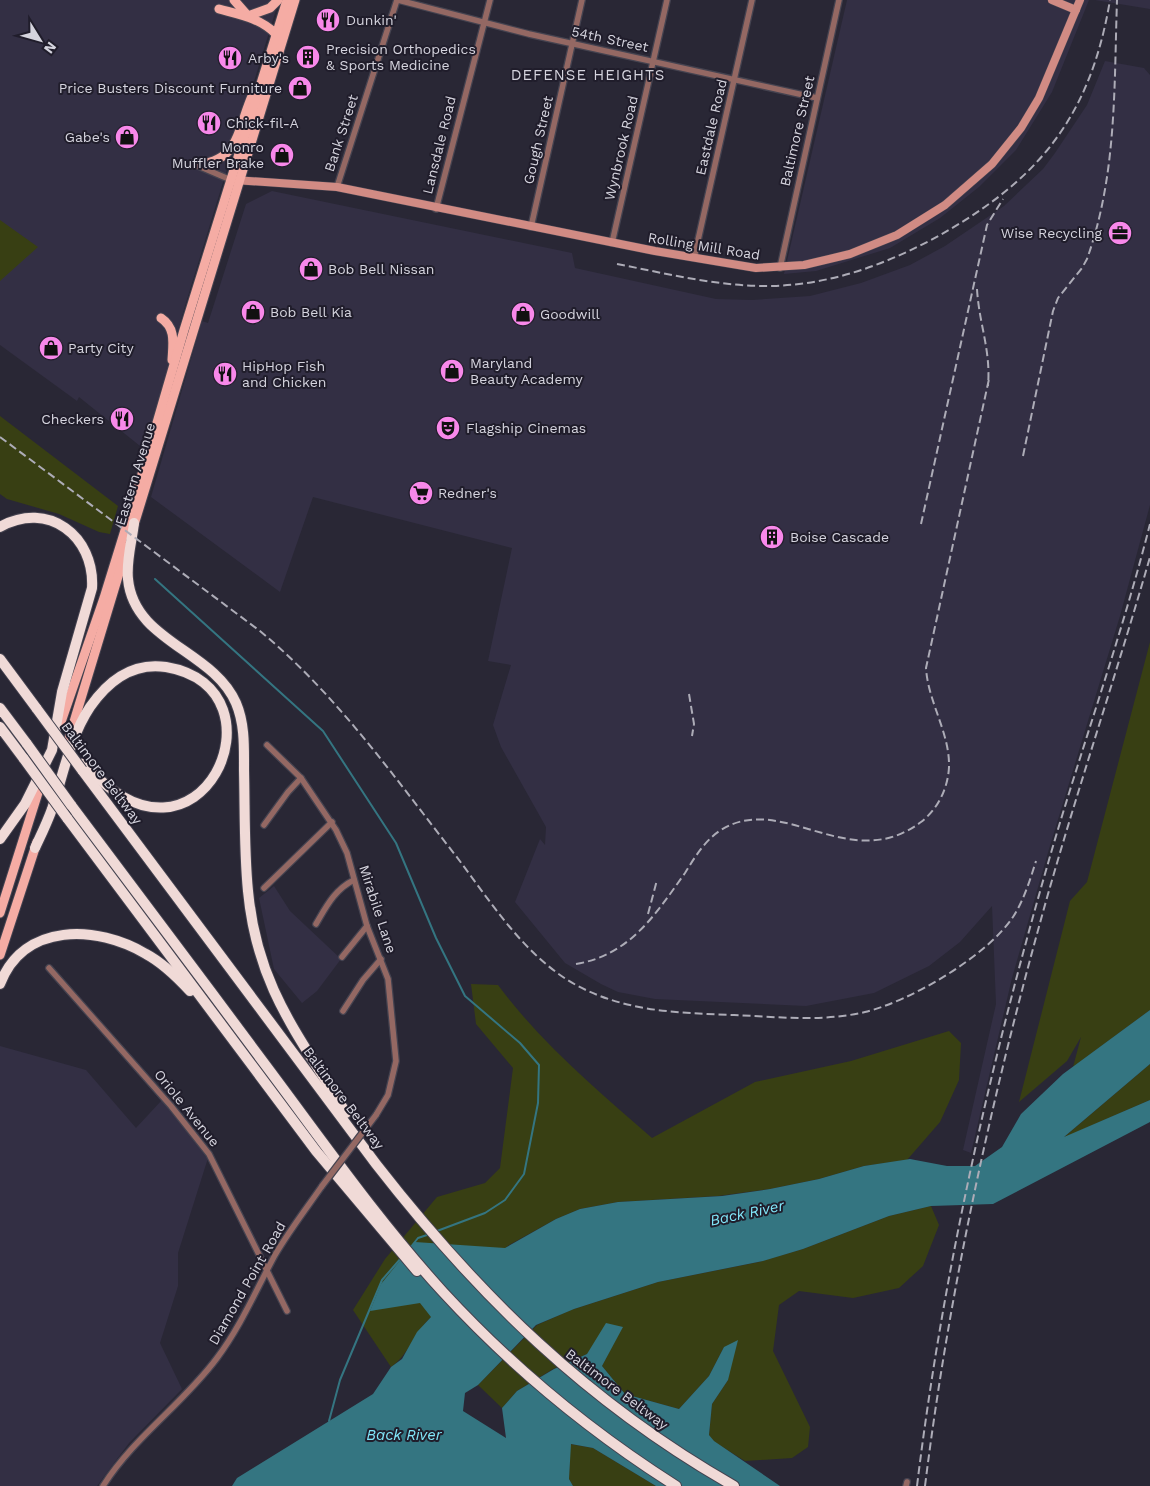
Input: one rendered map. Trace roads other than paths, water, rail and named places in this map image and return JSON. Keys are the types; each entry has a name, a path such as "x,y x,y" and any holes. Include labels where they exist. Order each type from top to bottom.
{"highway":[{"path":"0,527 28,518 48,520 58,524 80,541 91,562 92,588 62,692 52,750 25,804 0,839"},
{"path":"134,523 128,577 136,606 153,627 222,680 239,710 244,741 249,897 253,926 268,980 289,1023 376,1164"},
{"name":"Baltimore Beltway","path":"1,660 83,766 376,1164 416,1215 496,1303 576,1377 641,1426 734,1486"},
{"path":"36,848 51,811 81,722 98,696 114,681 135,669 148,666 175,669 186,673 206,686 219,703 227,729 224,756 220,767 206,787 182,802 155,807 132,802 110,789 83,766"},
{"path":"0,708 353,1182 390,1235"},
{"path":"0,727 316,1151 390,1235 472,1323 557,1400 622,1450 676,1486"},
{"path":"0,738 24,759"},
{"path":"0,984 17,955 34,943 59,935 76,934 109,938 146,953 176,976 246,1057"}],"main road":[{"path":"234,0 248,16"},
{"path":"248,16 270,8 278,0"},
{"name":"Eastern Avenue","path":"0,955 36,848 134,523 286,0"},
{"name":"Eastern Avenue","path":"0,913 75,676 104,598 170,379 295,0"},
{"path":"219,9 248,16 265,24 276,34 276,59"},
{"path":"192,164 212,163 223,156 232,146 247,106 266,67"},
{"path":"161,318 168,323 173,337 170,379"}],"street":[{"name":"54th Street","path":"398,0 573,44 817,98"},
{"name":"Bank Street","path":"337,187 398,0"},
{"name":"Lansdale Road","path":"436,209 490,0"},
{"name":"Gough Street","path":"532,227 582,0"},
{"name":"Wynbrook Road","path":"612,243 667,0"},
{"name":"Eastdale Road","path":"694,258 752,0"},
{"name":"Baltimore Street","path":"780,268 839,0"},
{"path":"1052,0 1076,10"},
{"name":"Rolling Mill Road","path":"235,180 337,187 436,209 612,243 756,268 780,268 828,260 878,243 932,215 960,194 992,164 1029,116 1049,77 1080,0"},
{"path":"192,164 235,180"},
{"name":"Mirabile Lane","path":"267,746 301,778 332,822 347,853 367,926 388,979 396,1052 395,1073 382,1105"},
{"path":"264,826 288,792 301,778"},
{"path":"264,888 332,822"},
{"path":"316,924 331,899 342,886 354,880"},
{"path":"342,957 367,926"},
{"path":"343,1011 363,980 381,960"},
{"name":"Oriole Avenue","path":"49,968 171,1106 206,1149 242,1218 287,1312"},
{"name":"Diamond Point Road","path":"103,1486 122,1461 216,1360 240,1323 286,1237 382,1105"}],"water":[{"name":"Back River","path":"1150,1010 1150,1064 1064,1137 1150,1100 1150,1122 993,1204 931,1206 889,1216 803,1249 763,1261 658,1282 574,1309 536,1325 478,1385 465,1393 463,1411 506,1438 502,1408 517,1391 554,1369 587,1354 606,1323 623,1327 602,1366 625,1394 679,1409 709,1376 724,1347 738,1340 728,1380 712,1404 709,1435 714,1441 780,1486 656,1486 593,1448 571,1444 569,1479 573,1486 232,1486 237,1478 373,1394 391,1367 402,1359 417,1332 431,1317 420,1303 370,1311 381,1284 415,1242 505,1248 556,1219 580,1209 618,1202 722,1196 770,1189 819,1179 864,1166 910,1159 947,1166 975,1166 1002,1147 1021,1114 1063,1074"}],"waterway":[{"path":"155,579 323,731 396,843 436,938 465,996 520,1043 539,1065 538,1103 524,1174 505,1200 485,1213 437,1231"},
{"path":"410,1248 418,1238 430,1234"},
{"path":"329,1421 340,1380 382,1280 402,1257"}],"railway":[{"path":"617,264 695,279 734,284 753,286 794,285 855,272 893,258 931,240 968,218 1000,195 1029,171 1052,144 1072,114 1088,80 1101,42 1110,0"},
{"path":"1023,456 1053,311 1058,298 1087,259 1104,195 1112,131 1117,0"},
{"path":"921,524 987,225 1003,199"},
{"path":"977,289 988,361 988,386"},
{"path":"576,964 612,952 640,931 663,904 701,849 721,830 744,821 768,820 842,838 868,841 894,836 921,822 937,804 947,783 948,754 926,668 989,379"},
{"path":"0,437 260,631 288,656 315,682 364,738 524,944 557,973 595,994 633,1006 673,1012 800,1018 833,1017 865,1012 904,998 925,987 946,975 985,947 1013,917 1026,890 1036,861"},
{"path":"917,1486 940,1326 955,1246 971,1167 1008,1009 1063,812 1115,648 1150,524"},
{"path":"925,1486 946,1341 959,1269 1006,1054 1056,867 1150,557"},
{"path":"689,694 694,724 692,736"},
{"path":"648,914 657,880"}],"place":[{"name":"Dunkin'","path":"328,20"},
{"name":"Precision Orthopedics & Sports Medicine","path":"308,57"},
{"name":"Arby's","path":"230,58"},
{"name":"Price Busters Discount Furniture","path":"300,88"},
{"name":"Chick-fil-A","path":"209,123"},
{"name":"Gabe's","path":"127,137"},
{"name":"Monro Muffler Brake","path":"282,155"},
{"name":"Wise Recycling","path":"1120,233"},
{"name":"Bob Bell Nissan","path":"311,269"},
{"name":"Bob Bell Kia","path":"253,312"},
{"name":"Goodwill","path":"523,314"},
{"name":"Party City","path":"51,348"},
{"name":"Maryland Beauty Academy","path":"452,371"},
{"name":"HipHop Fish and Chicken","path":"225,374"},
{"name":"Checkers","path":"122,419"},
{"name":"Flagship Cinemas","path":"448,428"},
{"name":"Redner's","path":"421,493"},
{"name":"Boise Cascade","path":"772,537"}],"district":[{"name":"DEFENSE HEIGHTS","path":"588,75"}]}
